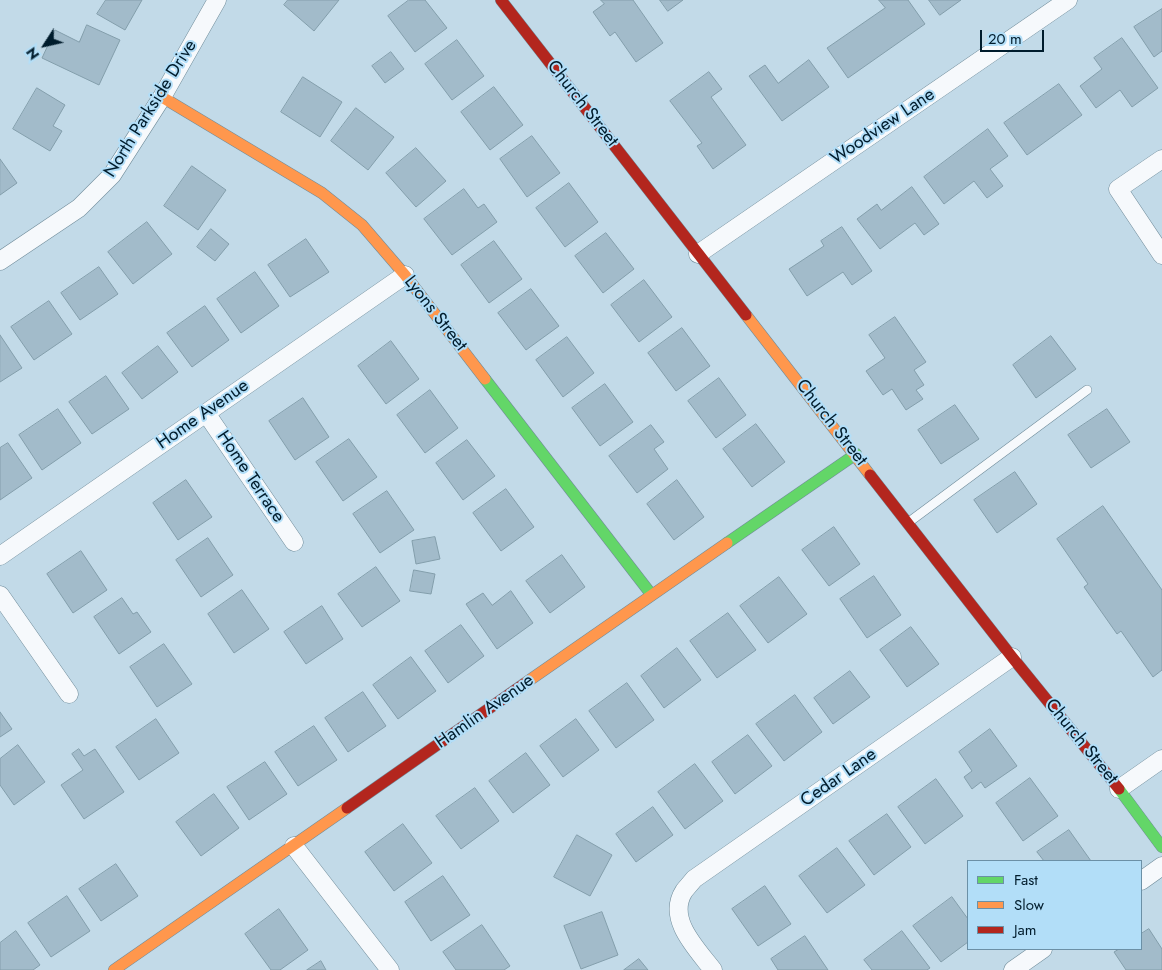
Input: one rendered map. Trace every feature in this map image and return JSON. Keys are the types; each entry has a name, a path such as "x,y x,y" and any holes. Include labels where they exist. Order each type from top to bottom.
{"street":[{"name":"North Parkside Drive","path":"0,262 79,208 112,175 162,96 217,0"},
{"name":"Church Street","path":"501,0 1012,657 1119,789 1162,847"},
{"name":"Woodview Lane","path":"698,254 1068,0"},
{"name":"Lyons Street","path":"162,96 322,193 362,225 405,275 651,594"},
{"path":"1162,158 1118,189 1162,255"},
{"name":"Home Avenue","path":"0,556 405,275"},
{"name":"Home Terrace","path":"206,413 294,542"},
{"name":"Hamlin Avenue","path":"114,970 294,846 651,594 856,454"},
{"path":"0,595 69,694"},
{"name":"Cedar Lane","path":"712,970 683,928 678,909 683,892 694,879 1012,657"},
{"path":"1119,789 1162,759"},
{"path":"294,846 390,970"},
{"path":"1142,880 1162,866"},
{"path":"1013,970 1043,950"}],"lane":[{"path":"908,522 1087,390"}],"building":[{"path":"106,0 142,0 125,30 97,14"},
{"path":"288,0 339,0 314,31 284,5"},
{"path":"409,0 425,0 447,28 415,52 388,16"},
{"path":"601,0 633,0 663,43 636,62 615,32 610,36 593,12 604,4"},
{"path":"660,0 683,0 668,11"},
{"path":"879,0 908,0 925,24 848,78 827,48 885,8"},
{"path":"929,0 961,0 940,15"},
{"path":"1162,9 1162,51 1154,57 1134,27"},
{"path":"87,25 120,40 99,85 42,58 55,30 79,42"},
{"path":"1122,38 1158,88 1132,107 1120,90 1096,108 1080,86 1102,69 1094,58"},
{"path":"457,40 484,76 452,100 425,64"},
{"path":"391,52 404,69 385,83 372,66"},
{"path":"809,60 829,87 782,121 749,76 765,65 778,83"},
{"path":"709,72 722,89 711,97 746,145 713,169 697,146 702,143 670,101"},
{"path":"303,77 342,102 320,137 281,112"},
{"path":"1059,84 1082,115 1027,155 1004,123"},
{"path":"494,87 523,125 490,150 461,112"},
{"path":"37,88 65,105 53,126 62,131 50,151 13,129"},
{"path":"356,108 394,137 368,170 331,141"},
{"path":"988,129 1008,156 990,169 1003,186 987,198 974,181 944,204 924,177"},
{"path":"532,136 560,173 527,197 500,159"},
{"path":"416,148 446,181 416,207 386,173"},
{"path":"0,159 17,183 0,195"},
{"path":"192,166 226,190 198,230 164,206"},
{"path":"569,183 598,222 565,247 536,208"},
{"path":"912,187 939,224 924,235 915,223 880,249 857,219 877,204 881,210"},
{"path":"464,189 478,208 484,204 497,222 452,255 424,219"},
{"path":"147,222 172,254 133,284 108,252"},
{"path":"842,227 872,271 852,285 843,272 807,296 789,269 824,246 821,241"},
{"path":"211,229 229,244 215,261 197,247"},
{"path":"606,233 634,269 603,293 575,256"},
{"path":"306,239 329,272 290,297 268,265"},
{"path":"494,241 522,279 489,303 461,265"},
{"path":"99,267 118,294 80,320 61,293"},
{"path":"255,272 279,306 241,333 217,299"},
{"path":"644,280 672,317 639,342 611,305"},
{"path":"531,289 559,326 526,350 498,313"},
{"path":"49,301 72,334 34,360 11,327"},
{"path":"205,306 229,340 192,367 167,333"},
{"path":"895,317 926,362 914,370 924,385 916,390 923,399 906,410 892,389 883,395 866,371 885,358 869,335"},
{"path":"682,328 710,366 676,391 648,353"},
{"path":"0,335 22,368 0,382"},
{"path":"1051,336 1076,369 1036,398 1013,365"},
{"path":"567,337 594,373 563,397 536,360"},
{"path":"391,341 419,379 386,404 358,366"},
{"path":"158,346 178,372 142,399 122,373"},
{"path":"106,376 129,409 92,434 69,402"},
{"path":"719,378 746,415 716,438 688,401"},
{"path":"605,384 633,422 600,446 572,408"},
{"path":"430,390 458,428 425,453 397,415"},
{"path":"303,398 329,437 295,460 269,421"},
{"path":"955,405 979,439 941,464 918,430"},
{"path":"58,409 81,443 42,470 19,435"},
{"path":"1107,409 1130,442 1091,468 1068,435"},
{"path":"756,424 785,462 752,487 723,449"},
{"path":"651,425 664,442 654,449 668,469 637,493 609,456"},
{"path":"349,439 377,477 343,501 316,462"},
{"path":"467,440 495,476 463,500 436,463"},
{"path":"8,443 32,478 0,500 0,448"},
{"path":"1015,472 1037,504 997,533 974,500"},
{"path":"186,480 212,517 178,540 153,503"},
{"path":"677,480 704,517 674,540 647,504"},
{"path":"506,489 534,527 501,551 473,513"},
{"path":"387,491 414,530 380,553 353,514"},
{"path":"1103,506 1162,590 1162,670 1153,677 1121,631 1117,634 1084,587 1088,584 1057,539"},
{"path":"834,527 860,564 829,586 802,550"},
{"path":"435,537 440,559 416,564 412,541"},
{"path":"208,538 233,575 201,597 176,560"},
{"path":"81,551 107,590 73,613 47,574"},
{"path":"562,555 585,587 550,613 526,581"},
{"path":"376,567 400,601 362,627 338,594"},
{"path":"414,570 435,574 431,594 410,591"},
{"path":"874,576 901,615 867,638 840,599"},
{"path":"779,577 807,614 768,643 740,606"},
{"path":"242,590 269,629 234,653 208,614"},
{"path":"511,591 533,623 497,649 466,604 483,593 492,605"},
{"path":"122,598 133,614 137,612 151,632 119,654 94,617"},
{"path":"322,606 343,639 306,664 284,632"},
{"path":"728,613 756,650 717,678 690,641"},
{"path":"461,625 484,656 448,683 425,651"},
{"path":"911,627 939,664 907,687 880,650"},
{"path":"164,644 192,684 157,707 130,667"},
{"path":"677,648 701,680 664,708 641,676"},
{"path":"411,657 436,691 398,719 373,685"},
{"path":"850,671 870,697 833,724 814,698"},
{"path":"627,683 654,720 616,748 589,711"},
{"path":"363,692 386,726 348,752 325,718"},
{"path":"795,695 822,732 784,761 756,724"},
{"path":"0,712 12,729 0,737"},
{"path":"156,719 179,753 139,780 116,747"},
{"path":"576,719 599,750 563,777 540,746"},
{"path":"314,726 337,760 298,786 275,752"},
{"path":"990,729 1017,766 985,788 981,782 972,789 964,777 972,771 959,752"},
{"path":"748,735 772,766 735,794 712,762"},
{"path":"18,745 45,782 14,805 0,785 0,759"},
{"path":"79,749 84,756 95,749 124,792 84,819 61,785 83,770 72,754"},
{"path":"526,753 550,785 513,813 489,781"},
{"path":"265,762 287,794 249,820 227,787"},
{"path":"695,764 723,801 685,829 658,792"},
{"path":"1030,778 1058,816 1023,841 996,803"},
{"path":"936,779 963,816 925,844 898,807"},
{"path":"475,788 499,821 461,849 436,816"},
{"path":"214,794 239,828 201,856 176,822"},
{"path":"653,807 673,835 636,862 616,834"},
{"path":"887,814 911,847 874,875 849,841"},
{"path":"403,824 432,863 394,891 365,852"},
{"path":"1069,830 1090,860 1043,860 1037,852"},
{"path":"577,835 612,855 590,896 554,877"},
{"path":"837,848 865,885 827,913 799,876"},
{"path":"116,864 138,896 101,921 79,889"},
{"path":"443,876 470,915 431,941 405,902"},
{"path":"765,886 791,924 758,946 732,909"},
{"path":"67,896 90,931 51,957 28,923"},
{"path":"952,897 967,918 967,943 941,962 913,926"},
{"path":"279,909 308,950 280,970 271,970 245,934"},
{"path":"602,912 618,955 581,969 564,926"},
{"path":"482,925 510,966 504,970 456,970 443,952"},
{"path":"1149,929 1162,949 1162,970 1126,970 1114,952 1117,950 1142,950 1142,933"},
{"path":"16,931 40,965 33,970 0,970 0,943"},
{"path":"902,931 930,968 927,970 872,970 864,960"},
{"path":"805,936 828,970 778,970 771,959"},
{"path":"639,959 648,970 624,970"},
{"path":"321,961 326,970 307,970"}],"traffic: fast":[{"path":"485,379 651,594"},
{"path":"727,543 856,454"},
{"path":"1119,789 1162,847"}],"traffic: slow":[{"path":"162,97 322,193 362,225 405,275 485,379"},
{"path":"746,315 870,475"},
{"path":"524,684 727,543"},
{"path":"114,970 347,808"}],"traffic: jam":[{"path":"501,0 746,315"},
{"path":"870,475 1012,657 1119,789"},
{"path":"347,808 524,684"}]}
